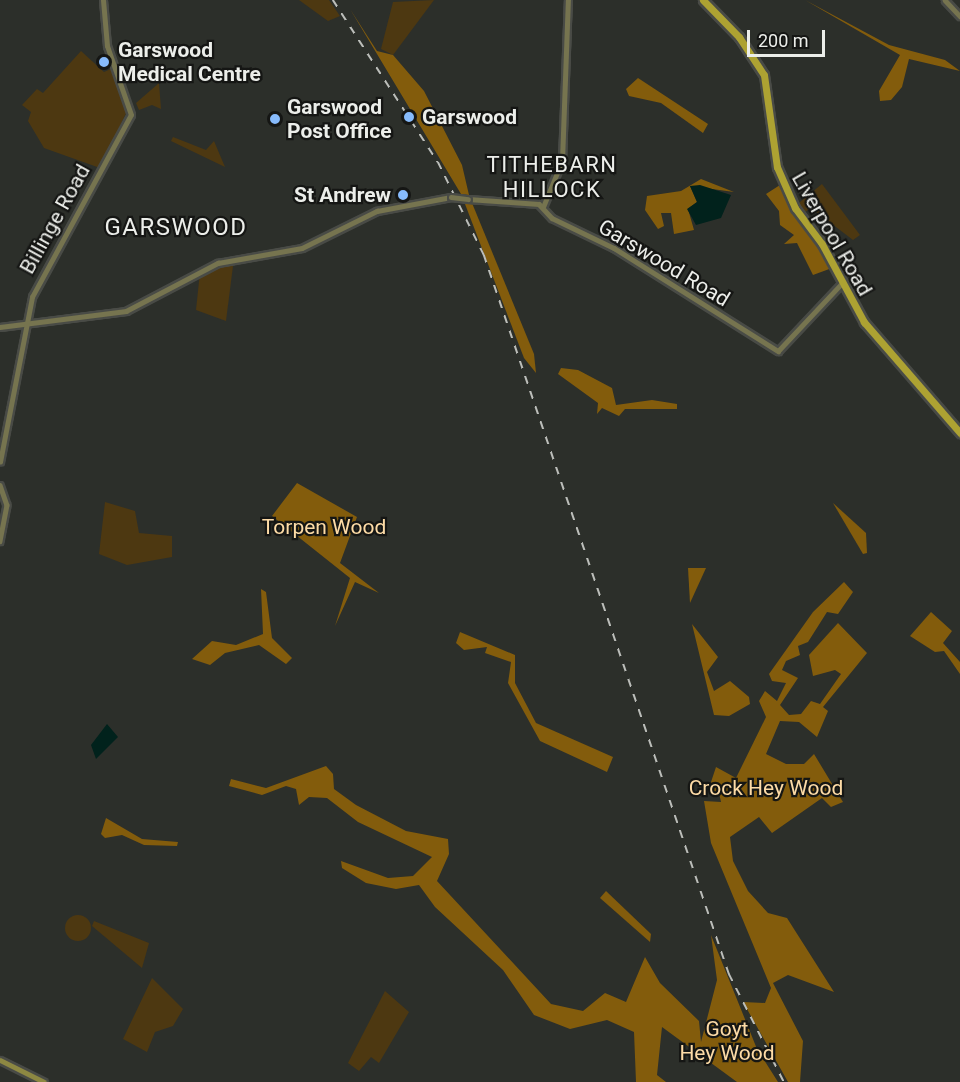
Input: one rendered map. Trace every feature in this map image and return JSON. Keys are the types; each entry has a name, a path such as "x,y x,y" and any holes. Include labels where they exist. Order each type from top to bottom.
{"highway":[{"name":"Liverpool Road","path":"703,0 739,37 764,75 779,176 864,322 960,433"}],"main road":[{"path":"0,1060 44,1082"}],"street":[{"name":"Billinge Road","path":"0,462 34,291 131,115 107,46 104,0"},
{"path":"0,327 134,309 218,262 302,248 377,211 451,196 543,207 562,160 568,0"},
{"path":"945,0 960,16"},
{"name":"Garswood Road","path":"543,207 552,218 614,248 778,351 842,284"},
{"path":"0,541 7,505 1,488"}],"shaded area":[{"path":"299,0 329,0 340,16 328,21"},
{"path":"434,0 393,55 381,49 393,2"},
{"path":"81,51 104,72 113,68 129,107 100,168 44,148 28,121 31,112 22,105 37,89 43,93"},
{"path":"159,83 161,109 152,105 139,110 136,103"},
{"path":"173,137 206,150 214,141 225,167 171,141"},
{"path":"822,184 860,235 853,240 811,208 802,214 799,210 800,202"},
{"path":"234,258 226,321 196,310 200,272"},
{"path":"105,502 135,511 139,533 172,536 172,557 127,565 99,554"},
{"path":"78,915 87,919 91,928 87,937 78,941 69,937 65,928 69,919"},
{"path":"94,921 149,943 142,968 92,926"},
{"path":"152,978 183,1009 173,1026 155,1032 147,1052 123,1039"},
{"path":"385,991 409,1012 379,1063 371,1057 359,1071 348,1063"}],"green space":[{"path":"805,0 889,45 945,60 960,71 909,59 902,87 891,100 880,101 879,91 900,55"},
{"path":"350,9 377,51 393,55 424,91 462,165 469,195 461,194"},
{"path":"638,78 708,124 703,133 661,103 629,96 626,89"},
{"path":"701,179 734,192 690,186 697,202 688,209 694,230 674,234 671,213 661,213 664,226 658,229 645,210 647,196 681,191"},
{"path":"780,185 832,268 813,275 797,243 784,244 794,235 780,225 779,211 766,194"},
{"path":"472,203 534,354 536,373 524,358 465,204"},
{"path":"561,368 578,370 612,388 616,405 652,400 677,404 677,409 625,409 619,416 602,408 597,414 598,403 558,374"},
{"name":"Torpen Wood","path":"297,483 357,517 340,563 379,593 355,582 335,626 350,578 272,516"},
{"path":"833,503 866,533 867,553 863,554"},
{"path":"688,568 706,568 690,603"},
{"name":"Crock Hey Wood","path":"844,582 853,592 838,614 827,612 808,642 798,646 800,655 786,661 782,670 798,678 780,705 789,715 801,714 811,701 820,704 841,674 835,670 813,676 809,655 838,623 867,653 823,707 828,711 817,737 799,722 780,721 766,754 786,764 804,764 814,754 843,802 831,807 822,798 772,833 759,817 730,837 733,861 748,891 768,913 787,918 834,992 788,975 773,983 803,1041 800,1082 788,1082 743,1002 765,1003 771,988 711,843 704,801 721,802 719,793 708,791 716,767 736,778 766,717 759,701 765,691 777,701 786,683 772,681 769,674 813,612"},
{"path":"261,589 266,592 272,638 292,658 286,664 259,645 225,653 210,665 192,659 212,641 236,645 263,634"},
{"path":"931,612 952,631 943,643 960,662 960,674 944,651 935,652 910,636"},
{"path":"692,624 718,657 707,672 714,691 730,681 749,697 750,704 729,716 714,715"},
{"path":"460,632 515,655 515,683 536,723 613,757 607,772 540,741 508,683 511,662 485,653 487,647 464,650 456,643"},
{"name":"Goyt Hey Wood","path":"326,766 333,774 334,789 356,805 406,831 448,839 449,854 437,881 551,1004 583,1011 605,993 626,1002 645,957 660,983 699,1021 701,1042 717,980 711,935 757,1049 778,1082 737,1082 662,1027 657,1075 666,1082 636,1082 634,1032 607,1020 570,1029 534,1015 503,970 435,907 419,885 396,889 366,883 342,868 341,861 388,878 413,876 432,857 358,822 327,798 309,797 299,805 296,789 286,786 262,795 229,786 231,779 266,788"},
{"path":"106,818 142,839 178,842 177,846 144,845 122,835 105,838 101,834"},
{"path":"606,891 651,934 650,942 600,898"}],"water":[{"path":"700,185 731,195 721,218 696,225 687,209 697,202 690,186"},
{"path":"107,724 118,737 96,759 91,745"}],"railway":[{"path":"333,0 438,162 484,255 729,974 784,1082"}],"place":[{"name":"Garswood Medical Centre","path":"104,62"},
{"name":"Garswood","path":"409,117"},
{"name":"Garswood Post Office","path":"275,119"},
{"name":"St Andrew","path":"403,195"}],"district":[{"name":"TITHEBARN HILLOCK","path":"552,176"},
{"name":"GARSWOOD","path":"176,228"}]}
